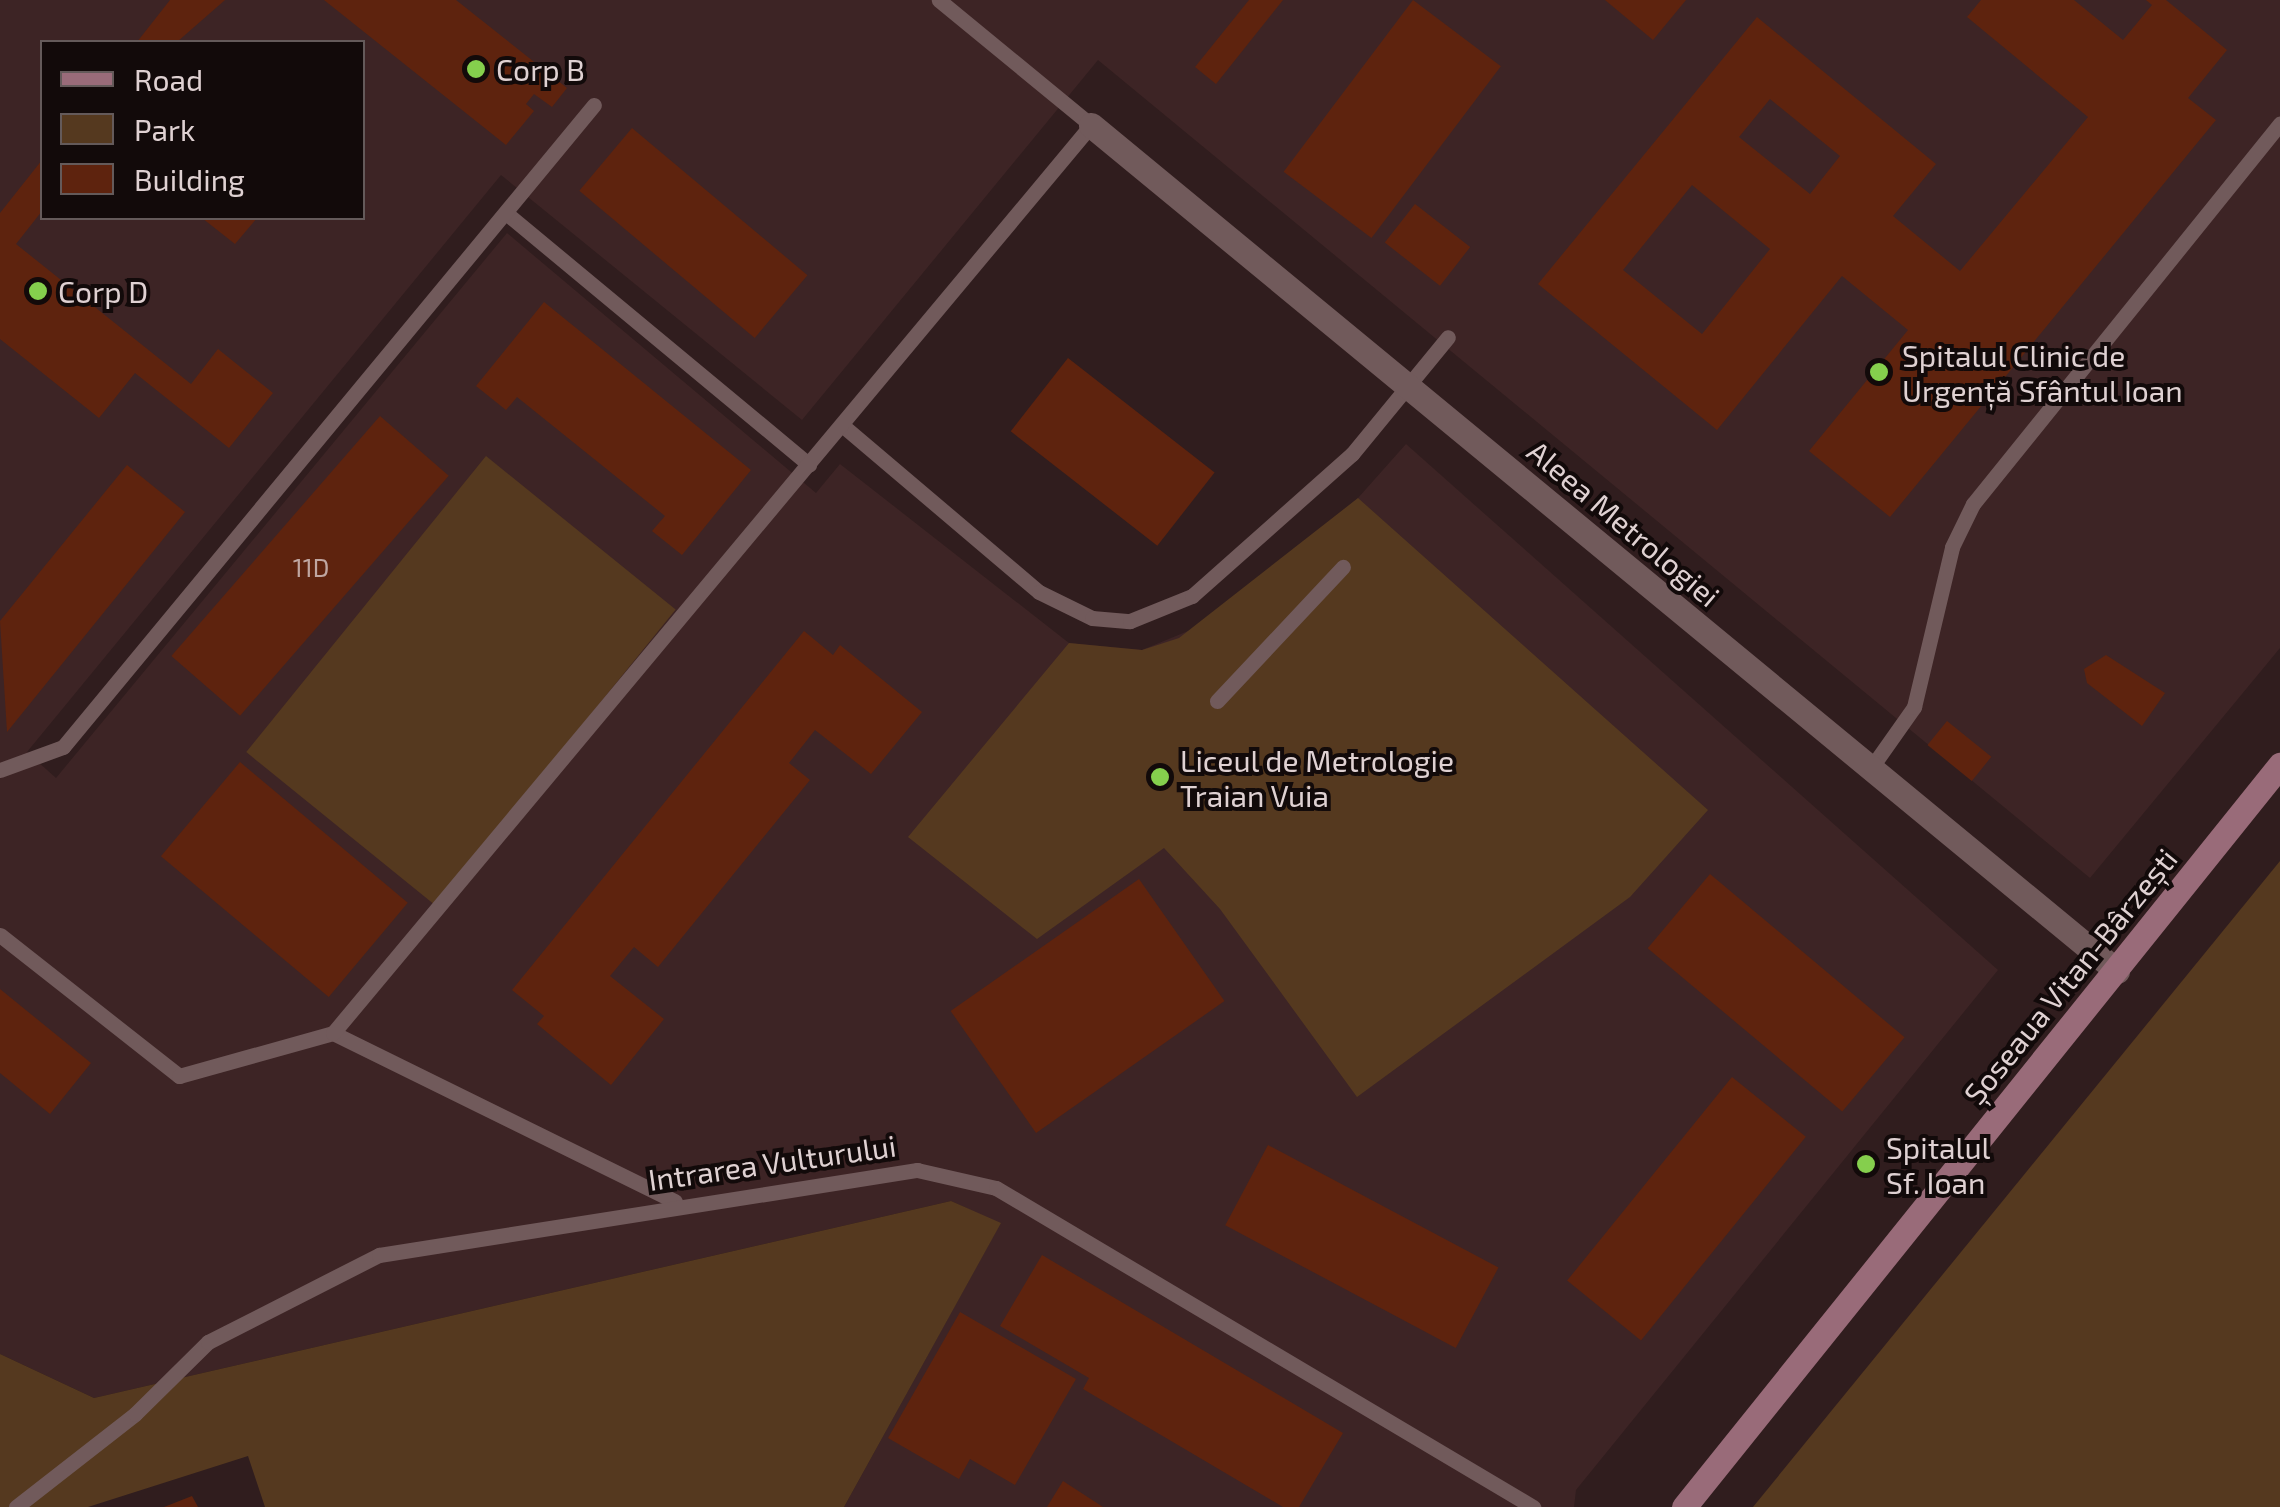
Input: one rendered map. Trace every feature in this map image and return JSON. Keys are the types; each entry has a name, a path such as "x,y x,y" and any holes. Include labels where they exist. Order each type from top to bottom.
{"main road":[{"name":"Șoseaua Vitan-Bârzești","path":"1684,1507 2280,765"}],"street":[{"name":"Aleea Metrologiei","path":"1091,125 2116,971"}],"lane":[{"path":"0,935 180,1076 333,1033 1091,125 939,0"},
{"path":"0,770 63,747 594,106"},
{"path":"1870,768 1914,708 1952,547 1974,504 2280,124"},
{"path":"506,213 810,465"},
{"path":"842,425 1039,592 1092,618 1130,620 1192,596 1352,454 1448,338"},
{"path":"1217,701 1343,567"},
{"path":"333,1033 677,1202"},
{"name":"Intrarea Vulturului","path":"16,1507 136,1414 208,1342 379,1255 677,1202 917,1170 982,1182 1532,1507"}],"shaded area":[{"path":"0,0 2280,0 2280,648 2090,878 1098,60 802,420 501,175 27,752 56,778 507,233 816,493 840,464 1069,643 1142,650 1205,624 1358,498 1406,444 1998,970 1576,1490 1574,1507 844,1507 1000,1224 951,1201 94,1398 0,1354"}],"green space":[{"path":"486,456 676,610 436,906 246,752"},
{"path":"1358,498 1708,810 1630,897 1357,1097 1220,909 1164,848 1037,939 908,837 1069,643 1142,650 1179,638"},
{"path":"2280,861 2280,1507 1753,1507"},
{"path":"951,1201 1001,1223 844,1507 265,1507 248,1456 88,1507 0,1507 0,1354 94,1398"}],"building":[{"path":"170,0 225,0 179,40 139,40"},
{"name":"Corp B","path":"324,0 456,0 567,88 552,107 534,94 526,104 534,111 506,145"},
{"path":"1249,0 1283,0 1216,84 1195,67"},
{"path":"1413,0 1501,66 1371,238 1284,172"},
{"path":"1605,0 1686,0 1653,40"},
{"path":"1981,0 2074,0 2123,40 2152,5 2146,0 2166,0 2227,50 2188,98 2216,120 1890,517 1809,451 1908,330 1842,276 1717,430 1538,284 1757,17 1936,164 1893,216 1960,271 2088,117 1967,17","holes":["1770,99 1840,156 1810,194 1739,137","1692,185 1770,249 1702,334 1623,270"]},
{"path":"632,128 807,275 755,338 579,191"},
{"name":"Corp D","path":"40,163 40,214 16,244 191,384 218,349 273,393 229,448 135,373 99,418 0,339 0,213"},
{"path":"1415,204 1470,247 1440,286 1385,243"},
{"path":"205,220 255,220 235,244"},
{"path":"544,302 751,470 682,555 652,531 665,516 517,397 506,410 476,386"},
{"path":"1068,358 1215,473 1157,546 1011,431"},
{"path":"380,416 449,476 240,716 171,656"},
{"path":"127,465 185,512 7,732 0,621"},
{"path":"804,631 833,655 840,645 922,712 871,774 815,730 789,763 810,780 658,967 634,947 610,976 664,1019 611,1085 537,1024 544,1016 512,990"},
{"path":"2106,655 2165,693 2142,726 2087,683 2084,669"},
{"path":"1947,721 1991,757 1972,781 1927,745"},
{"path":"240,762 408,903 329,997 161,856"},
{"path":"1710,874 1905,1037 1842,1112 1648,948"},
{"path":"1139,879 1224,1001 1036,1133 951,1011"},
{"path":"0,989 91,1063 50,1114 0,1073"},
{"path":"1732,1077 1806,1137 1641,1340 1567,1281"},
{"path":"1268,1145 1498,1268 1456,1348 1225,1225"},
{"path":"1042,1255 1343,1433 1299,1507 1283,1507 1083,1389 1089,1378 1000,1326"},
{"path":"960,1312 1076,1379 1015,1485 970,1459 959,1479 888,1438"},
{"path":"1063,1481 1103,1507 1047,1507"},
{"path":"192,1496 198,1507 164,1507"}],"place":[{"name":"Corp B","path":"476,69"},
{"name":"Corp D","path":"38,291"},
{"name":"Spitalul Clinic de Urgență Sfântul Ioan","path":"1879,372"},
{"name":"Liceul de Metrologie Traian Vuia","path":"1160,777"},
{"name":"Spitalul Sf. Ioan","path":"1866,1164"}]}
